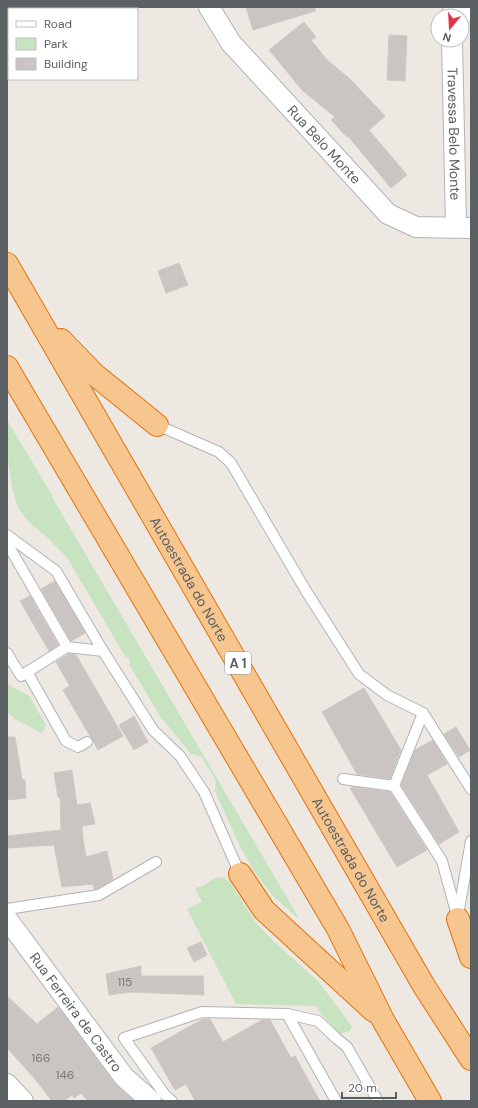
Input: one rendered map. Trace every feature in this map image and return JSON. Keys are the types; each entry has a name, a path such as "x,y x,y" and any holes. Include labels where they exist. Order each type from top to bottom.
{"highway":[{"name":"Autoestrada do Norte","path":"7,264 424,986 471,1059"},
{"path":"37,315 94,374 157,425"},
{"path":"7,366 338,929 383,1020 430,1101"},
{"path":"240,874 264,910 383,1020"},
{"path":"458,919 471,957"}],"street":[{"name":"Rua Belo Monte","path":"209,7 231,43 388,214 416,227 464,228"},
{"name":"Travessa Belo Monte","path":"453,48 464,228"},
{"name":"Rua Ferreira de Castro","path":"7,919 124,1077 151,1101"},
{"path":"7,1084 23,1101"}],"lane":[{"path":"157,425 219,452 231,463 306,591 359,674 387,695 423,713 471,789"},
{"path":"7,535 56,571 103,651 153,730 180,756 204,792 240,874"},
{"path":"7,543 67,647"},
{"path":"7,653 21,676 67,647 103,651"},
{"path":"27,672 66,741 78,747 88,742"},
{"path":"394,786 423,713"},
{"path":"343,779 394,786 442,861 458,919"},
{"path":"458,919 471,841"},
{"path":"7,909 99,895 156,862"},
{"path":"172,1101 124,1038 202,1012 287,1014 318,1021 347,1047 378,1101"},
{"path":"287,1014 336,1101"}],"green space":[{"path":"7,420 300,920 273,896 255,873 239,844 215,791 216,781 201,756 191,754 160,716 129,664 131,663 128,657 126,658 68,559 51,541 29,522 18,508 12,487 7,452"},
{"path":"7,684 29,696 46,725 42,733 15,719 7,712"},
{"path":"222,877 229,881 256,923 273,941 319,982 353,1028 350,1029 350,1031 339,1034 315,1006 236,1004 187,909 202,902 195,888 203,886 215,878"}],"building":[{"path":"246,7 315,7 315,11 253,30"},
{"path":"304,22 316,37 311,40 327,60 349,78 385,116 369,130 407,175 391,188 348,136 347,137 331,120 335,117 302,90 269,50"},
{"path":"389,35 407,36 405,81 387,80"},
{"path":"179,263 188,285 166,293 158,271"},
{"path":"55,581 85,633 71,641 41,589"},
{"path":"30,596 58,645 49,651 20,601"},
{"path":"69,654 76,655 123,736 98,750 63,690 70,686 56,662"},
{"path":"364,688 401,750 390,779 357,774 322,712"},
{"path":"134,716 148,742 134,750 119,725"},
{"path":"456,727 470,750 459,757 444,734"},
{"path":"7,737 15,737 22,779 25,780 26,798 7,800"},
{"path":"433,740 447,764 427,775 459,832 439,844 401,785 415,750"},
{"path":"72,770 77,805 90,803 95,824 82,826 86,857 107,851 113,879 97,889 94,889 93,884 62,887 54,845 7,848 7,836 61,830 60,797 58,797 54,773"},
{"path":"353,787 390,792 427,850 397,867 350,788"},
{"path":"201,942 207,955 194,962 187,948"},
{"path":"141,966 141,976 203,976 204,995 131,992 109,995 106,974"},
{"path":"7,996 37,1024 58,1007 115,1084 134,1101 88,1101 81,1093 74,1098 72,1095 64,1101 52,1101 35,1079 7,1048"},
{"path":"203,1019 210,1019 223,1042 262,1020 270,1020 291,1058 295,1056 320,1101 195,1101 186,1084 175,1090 151,1048"}]}
